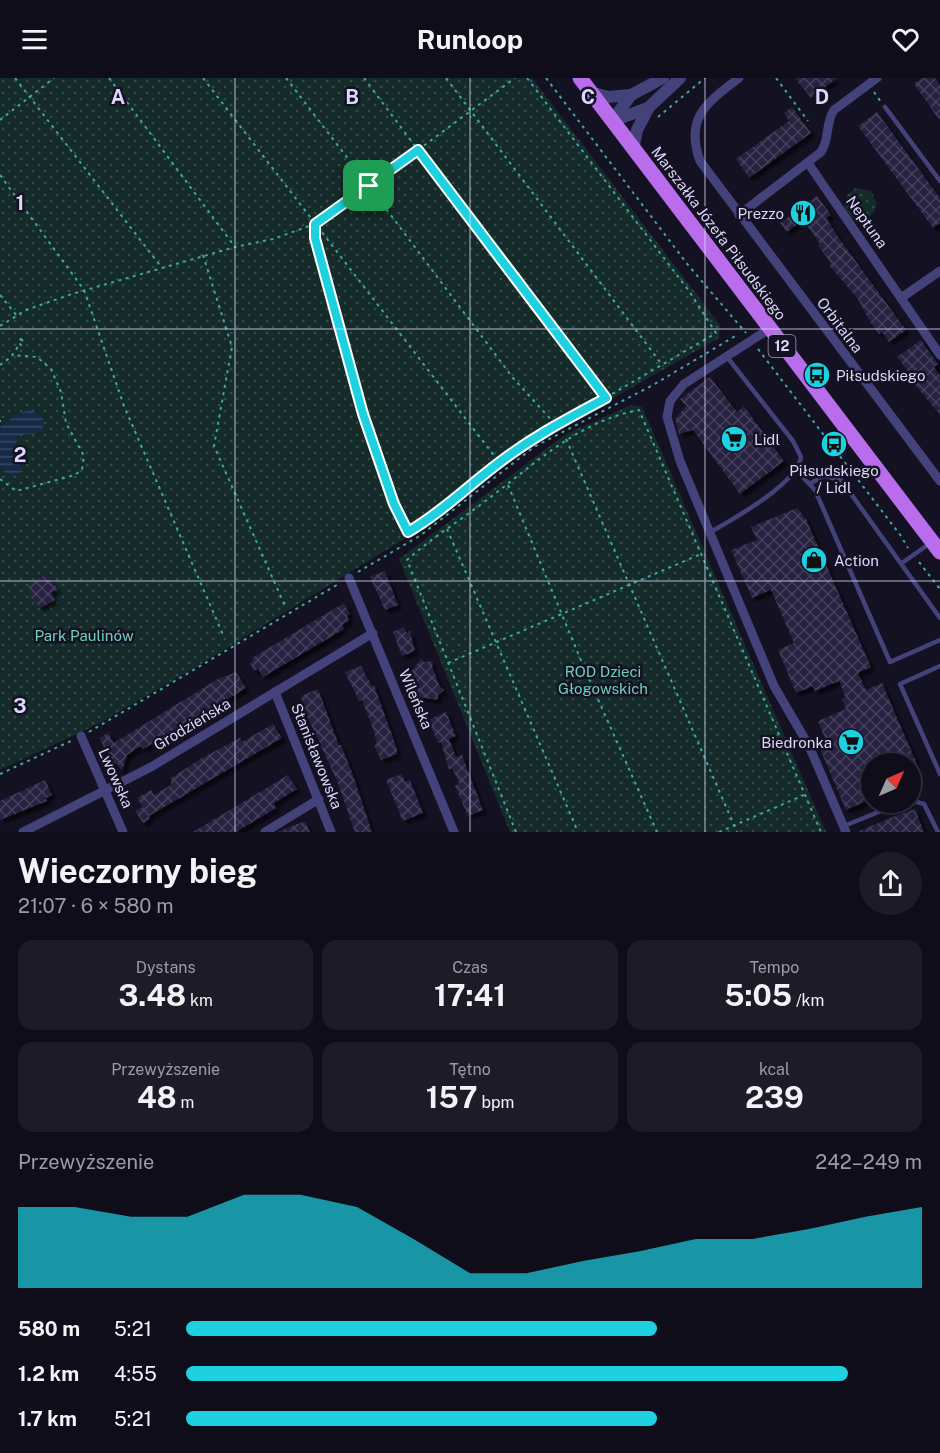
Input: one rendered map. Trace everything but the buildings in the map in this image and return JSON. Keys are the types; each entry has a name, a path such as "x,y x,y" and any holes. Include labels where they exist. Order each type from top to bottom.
{"main road":[{"name":"Marszałka Józefa Piłsudskiego","path":"580,78 936,547"}],"street":[{"path":"590,92 608,97 631,95 663,78"},
{"path":"633,150 637,130 648,108 680,78"},
{"name":"Orbitalna","path":"739,78 702,109 694,132 695,147 700,161 940,481"},
{"path":"739,216 808,163 825,145 830,117 834,111 877,78"},
{"path":"612,121 631,95"},
{"path":"612,121 648,108"},
{"name":"Neptuna","path":"808,163 940,355"},
{"path":"902,298 940,271"},
{"path":"769,329 684,384 676,392 668,408 668,426 709,533 774,686 809,746 844,829"},
{"path":"931,470 940,463"},
{"name":"Wileńska","path":"349,578 454,832"},
{"name":"Grodzieńska","path":"23,832 105,792 373,633"},
{"name":"Stanisławowska","path":"275,692 332,832"},
{"name":"Lwowska","path":"81,736 123,832"},
{"path":"265,832 319,799"}],"lane":[{"path":"885,107 940,181"},
{"path":"709,533 741,514 797,471 801,457 798,449 727,357"},
{"path":"797,471 812,483 890,662 940,640"},
{"path":"812,483 824,476 841,480 940,618"},
{"path":"902,563 936,547"},
{"path":"940,666 900,684 940,774"},
{"path":"933,759 940,756"},
{"path":"921,802 938,832"},
{"path":"844,829 879,813"}],"path":[{"path":"15,78 163,268"},
{"path":"0,120 54,78"},
{"path":"109,78 235,247"},
{"path":"203,78 499,462"},
{"path":"286,78 513,378 555,424"},
{"path":"364,78 606,398"},
{"path":"447,78 663,366"},
{"path":"0,326 17,315 84,291 203,255 273,239 315,224 515,78"},
{"path":"315,224 315,238 363,414 404,528 408,532 424,522 499,462 555,424 663,366 716,333 689,291 527,78"},
{"path":"546,78 688,265 752,341 940,590"},
{"path":"658,117 705,78"},
{"path":"776,78 808,121"},
{"path":"868,85 885,107"},
{"path":"0,175 84,291 124,406 224,637"},
{"path":"203,255 232,348 214,446 285,606"},
{"path":"0,295 17,315"},
{"path":"0,774 120,716 421,535 534,447 653,385 737,335"},
{"path":"0,365 13,355 19,345"},
{"path":"0,479 16,491 70,477 78,473 84,465 83,452 66,423 62,392 51,369 37,357 13,355"},
{"path":"516,832 406,560 566,439 639,410 821,832"},
{"path":"566,439 737,832"},
{"path":"507,484 657,832"},
{"path":"447,529 578,832"},
{"path":"448,663 496,644 561,612 631,585 700,554"},
{"path":"718,832 804,795"}],"green space":[{"name":"Park Paulinów","path":"0,78 532,78 720,325 719,338 527,447 409,536 196,667 100,723 0,770"},
{"path":"856,188 871,191 877,204 868,219 851,222 844,208 847,195"},
{"name":"ROD Dzieci Głogowskich","path":"631,405 642,407 826,832 510,832 399,559 566,434"}],"water":[{"path":"30,410 43,418 43,429 37,433 16,438 16,450 22,471 11,478 0,467 0,427 17,414"}],"place":[{"name":"Prezzo","path":"803,213"},
{"name":"Piłsudskiego","path":"817,375"},
{"name":"Lidl","path":"734,439"},
{"name":"Piłsudskiego / Lidl","path":"834,444"},
{"name":"Action","path":"814,560"},
{"name":"Biedronka","path":"851,742"}],"route":[{"path":"418,150 606,398 555,424 499,462 424,522 408,532 394,504 363,414 315,238 315,224 369,186 418,150"}]}
